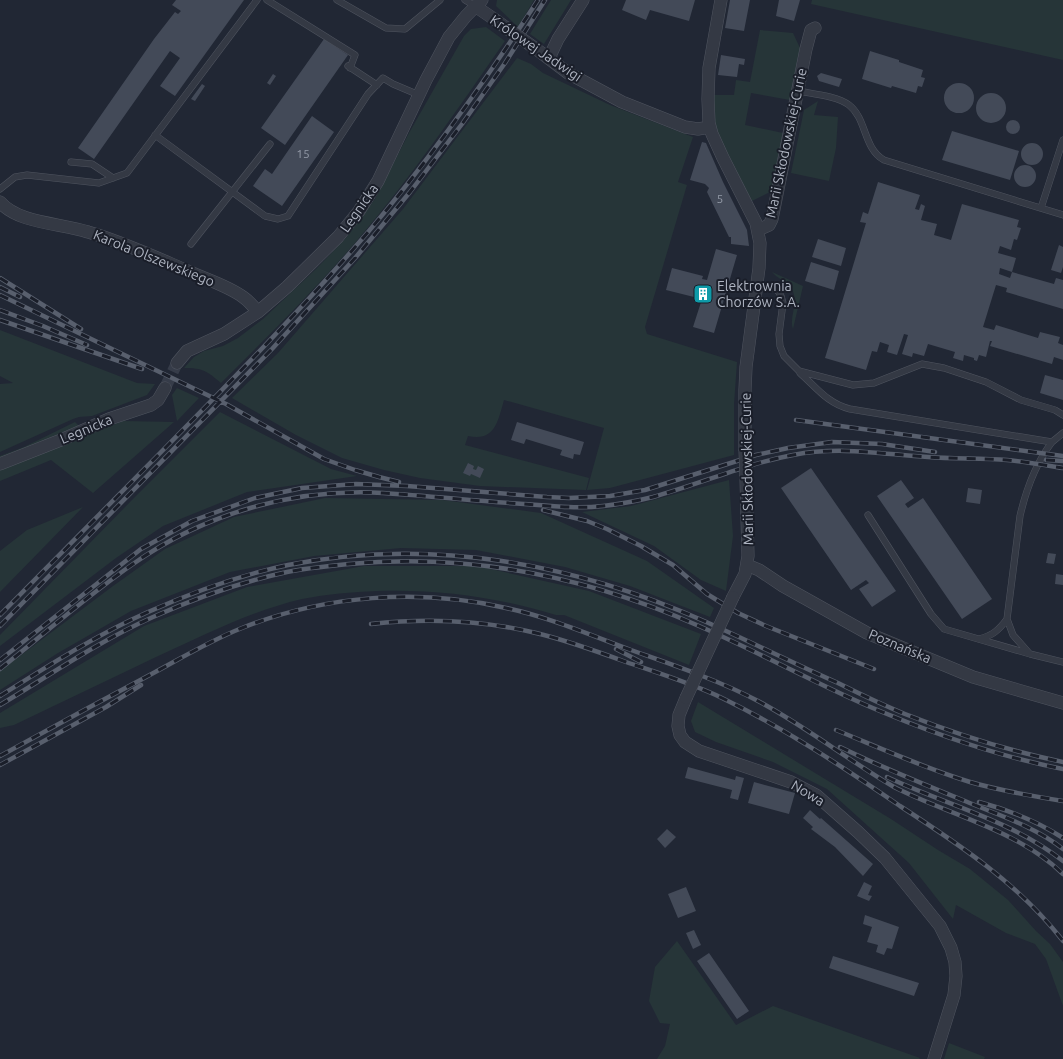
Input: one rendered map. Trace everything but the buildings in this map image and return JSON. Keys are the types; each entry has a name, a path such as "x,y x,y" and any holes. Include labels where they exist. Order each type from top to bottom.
{"street":[{"path":"546,56 583,0"},
{"path":"721,0 709,72 708,106 710,128 758,230"},
{"name":"Królowej Jadwigi","path":"474,2 494,19 568,73 622,102 685,127 698,129 710,128"},
{"name":"Legnicka","path":"177,363 187,351 224,334 258,312 278,296 338,237 359,211 378,181 419,95 449,38 474,2"},
{"name":"Marii Skłodowskiej-Curie","path":"747,564 744,390 760,256 758,230 769,225 772,219 806,49 811,30 814,28"},
{"name":"Karola Olszewskiego","path":"0,202 18,214 43,222 87,231 156,256 234,291 249,302 258,312"},
{"name":"Legnicka","path":"0,464 109,419 151,405 158,400 166,388"},
{"name":"Nowa","path":"747,564 745,574 679,715 679,731 685,742 699,751 791,782 816,795 878,850 940,926 951,948 956,976 952,1000 934,1059"},
{"name":"Poznańska","path":"747,564 783,586 867,632 974,677 1063,703"}],"lane":[{"path":"267,0 355,55 349,67 377,85"},
{"path":"337,0 386,28 405,29 440,0"},
{"path":"0,189 16,176 27,175 99,183 127,173 255,1"},
{"path":"155,136 265,216 278,219 288,216 368,94 383,78 419,95"},
{"path":"798,91 840,100 851,106 858,117 870,146 878,156 884,160 1063,215"},
{"path":"1041,208 1063,140"},
{"path":"191,244 270,144"},
{"path":"71,162 92,164 113,178"},
{"path":"757,284 772,287 781,296 784,303 779,334 780,346 784,356 832,403 839,407 1052,442"},
{"path":"799,371 853,385 874,383 922,364 944,368 986,382 1021,400 1055,410 1063,415"},
{"path":"1030,654 1013,635 1007,619 1020,516 1023,502 1038,464 1052,442 1063,433"},
{"path":"868,516 932,614 944,629 1063,662"},
{"path":"978,639 994,633 1007,619"}],"shaded area":[{"path":"497,0 534,0 518,27 496,6"},
{"path":"551,0 571,0 544,44 530,34"},
{"path":"812,0 1063,0 1063,60 811,4"},
{"path":"486,27 505,41 414,169 355,243 290,314 221,383 204,371 184,368 194,357 204,351 223,346 238,338 263,319 316,269 345,239 375,199 409,133 464,36 471,29"},
{"path":"760,30 793,33 800,48 790,100 751,93 745,125 783,133 772,191 752,201 730,163 717,132 714,119 713,95 734,95 736,80 750,82"},
{"path":"517,58 531,64 543,73 610,105 693,137 678,182 687,185 645,327 647,334 737,362 734,404 734,455 610,488 587,490 604,428 504,400 500,415 490,433 477,437 468,436 465,445 589,478 586,490 480,486 420,478 342,458 296,435 232,398 278,353 403,209"},
{"path":"818,101 814,115 838,117 836,148 829,181 791,173 804,110"},
{"path":"772,272 803,286 793,329 792,319 795,302 793,291"},
{"path":"0,330 137,383 155,384 147,395 92,416 73,419 0,452 0,384 13,383 0,376"},
{"path":"177,388 199,398 177,421 172,395"},
{"path":"220,412 331,469 357,476 247,492 163,526 116,558 0,646 0,635"},
{"path":"123,421 174,422 93,493 51,460 0,481 0,469"},
{"path":"75,422 79,426 0,460 0,456 24,447"},
{"path":"729,480 733,536 726,591 701,580 654,546 582,512 631,506"},
{"path":"325,498 443,500 541,513 647,561 714,608 710,617 630,586 565,567 476,550 401,548 314,556 230,572 131,611 58,653 0,690 0,671 165,549 234,517"},
{"path":"83,507 0,592 0,551 27,530"},
{"path":"364,566 477,566 589,591 701,634 689,665 564,615 556,615 512,603 423,591 377,591 321,596 283,604 228,624 14,725 0,728 0,713 144,626 247,587"},
{"path":"698,702 891,819 970,869 1008,900 1050,944 1063,962 1063,1006 1046,959 1035,944 1006,933 956,905 953,919 909,863 827,789 773,762 716,742 695,732 691,721"},
{"path":"677,941 736,1025 773,1006 920,1058 657,1059 665,1046 670,1024 660,1023 649,1001 655,967"},
{"path":"949,1043 985,1057 984,1059 944,1059"}],"tunnel":[{"path":"165,388 177,363"}],"railway":[{"path":"0,615 237,375 349,254 400,194 448,131 538,0"},
{"path":"0,626 272,349 356,257 410,192 462,124 505,63 545,0"},
{"path":"0,278 81,329"},
{"path":"0,287 20,297"},
{"path":"0,295 226,404 324,459 355,470 399,482"},
{"path":"0,310 43,326 87,345"},
{"path":"0,320 142,369"},
{"path":"796,420 1063,456"},
{"path":"0,660 141,549 192,521 255,498 302,488 356,484 407,486 547,497 569,498 610,496 645,490 756,455 788,448 832,442 882,444 935,452"},
{"path":"0,669 99,589 161,546 190,531 221,518 284,500 317,495 383,493 554,506 603,506 653,497 775,459 810,452 827,451 938,458 1007,460 1063,468"},
{"path":"1046,460 1063,461"},
{"path":"543,510 587,521 607,529 641,546 673,565 707,594 738,613 766,626 874,669"},
{"path":"0,696 72,651 129,621 182,598 234,579 288,565 341,557 394,554 447,555 500,561 552,570 604,584 655,601 704,621 905,714 983,741 1023,753 1063,762"},
{"path":"0,705 94,647 133,626 186,603 219,591 270,576 318,567 394,561 439,562 528,572 614,594 699,626 868,706 916,725 964,743 1038,764 1063,769"},
{"path":"0,756 194,651 242,628 306,608 339,602 372,598 440,598 506,608 538,616 679,667 743,693 810,732 894,787 1004,834 1045,859 1063,874"},
{"path":"371,624 412,621 454,621 495,625 516,629 581,646 674,678 722,698 768,722 813,749 945,836 988,867 1008,884 1046,920 1063,941"},
{"path":"616,649 641,662"},
{"path":"0,765 106,707 141,685"},
{"path":"836,730 919,764 970,782 1005,791 1063,801"},
{"path":"840,747 902,775 1028,827 1063,849"},
{"path":"887,777 1000,824 1043,847 1063,861"},
{"path":"979,802 1022,817 1043,826 1063,838"}],"place":[{"name":"Elektrownia Chorzów S.A.","path":"703,294"}]}
